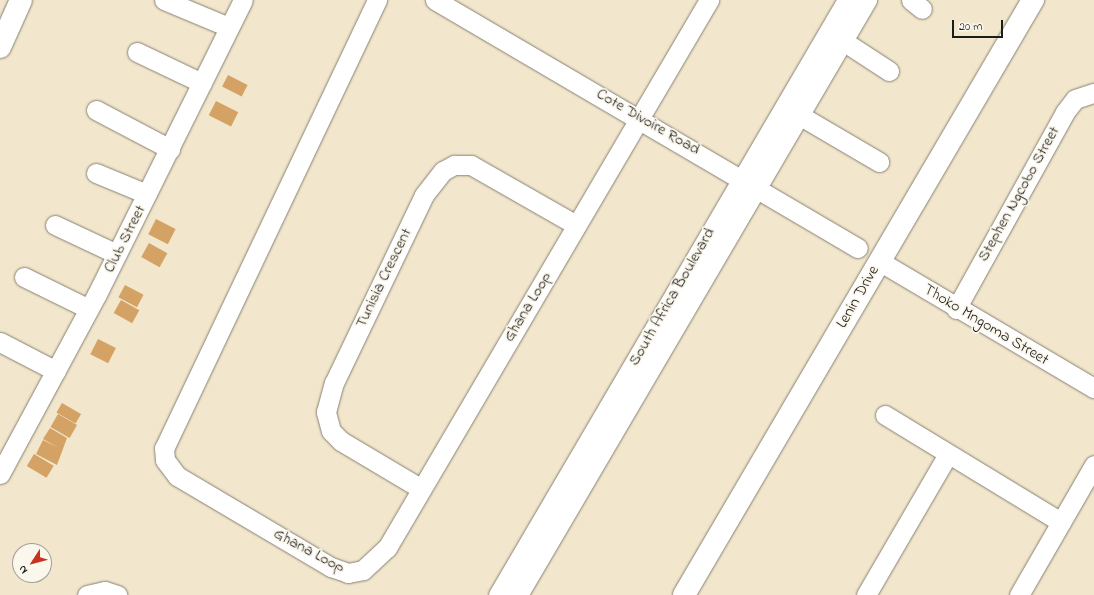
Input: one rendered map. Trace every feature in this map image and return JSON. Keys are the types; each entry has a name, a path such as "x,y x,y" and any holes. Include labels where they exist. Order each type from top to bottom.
{"main road":[{"path":"0,47 21,0"},
{"name":"Lenin Drive","path":"684,595 1033,0"}],"street":[{"path":"164,0 229,27"},
{"name":"Club Street","path":"0,474 89,309 170,149 242,0"},
{"name":"Ghana Loop","path":"377,0 164,448 165,460 177,476 331,567 348,573 363,570 387,548 420,488 709,0"},
{"name":"Cote Divoire Road","path":"435,0 640,117 858,248"},
{"name":"South Africa Boulevard","path":"498,595 847,0"},
{"name":"South Africa Boulevard","path":"518,595 759,188 799,115 867,0"},
{"path":"843,41 890,71"},
{"path":"137,52 202,83"},
{"name":"Stephen Ngcobo Street","path":"956,309 1065,112 1074,99 1094,94"},
{"path":"96,110 170,149"},
{"path":"799,115 879,162"},
{"name":"Tunisia Crescent","path":"420,488 341,441 331,432 326,412 334,383 424,195 444,171 454,166 471,165 576,225"},
{"path":"96,173 147,194"},
{"path":"55,225 116,254"},
{"name":"Thoko Mngoma Street","path":"879,261 956,309 1094,388"},
{"path":"24,277 89,309"},
{"path":"0,342 56,370"},
{"path":"885,415 1061,522"},
{"path":"866,595 948,454"},
{"path":"1019,595 1094,465"},
{"path":"87,595 105,591 117,595"}],"building":[{"path":"228,75 248,85 242,97 222,87"},
{"path":"216,101 238,112 231,127 209,115"},
{"path":"156,219 176,229 168,244 148,234"},
{"path":"149,243 167,253 160,267 141,257"},
{"path":"125,285 144,295 137,307 118,297"},
{"path":"121,300 139,310 132,323 114,313"},
{"path":"98,339 116,348 108,363 90,354"},
{"path":"62,403 81,414 76,424 56,413"},
{"path":"58,414 77,425 70,438 50,427"},
{"path":"50,428 67,438 57,465 36,454 43,440 59,448 43,439"},
{"path":"34,454 54,466 47,478 27,466"}]}
